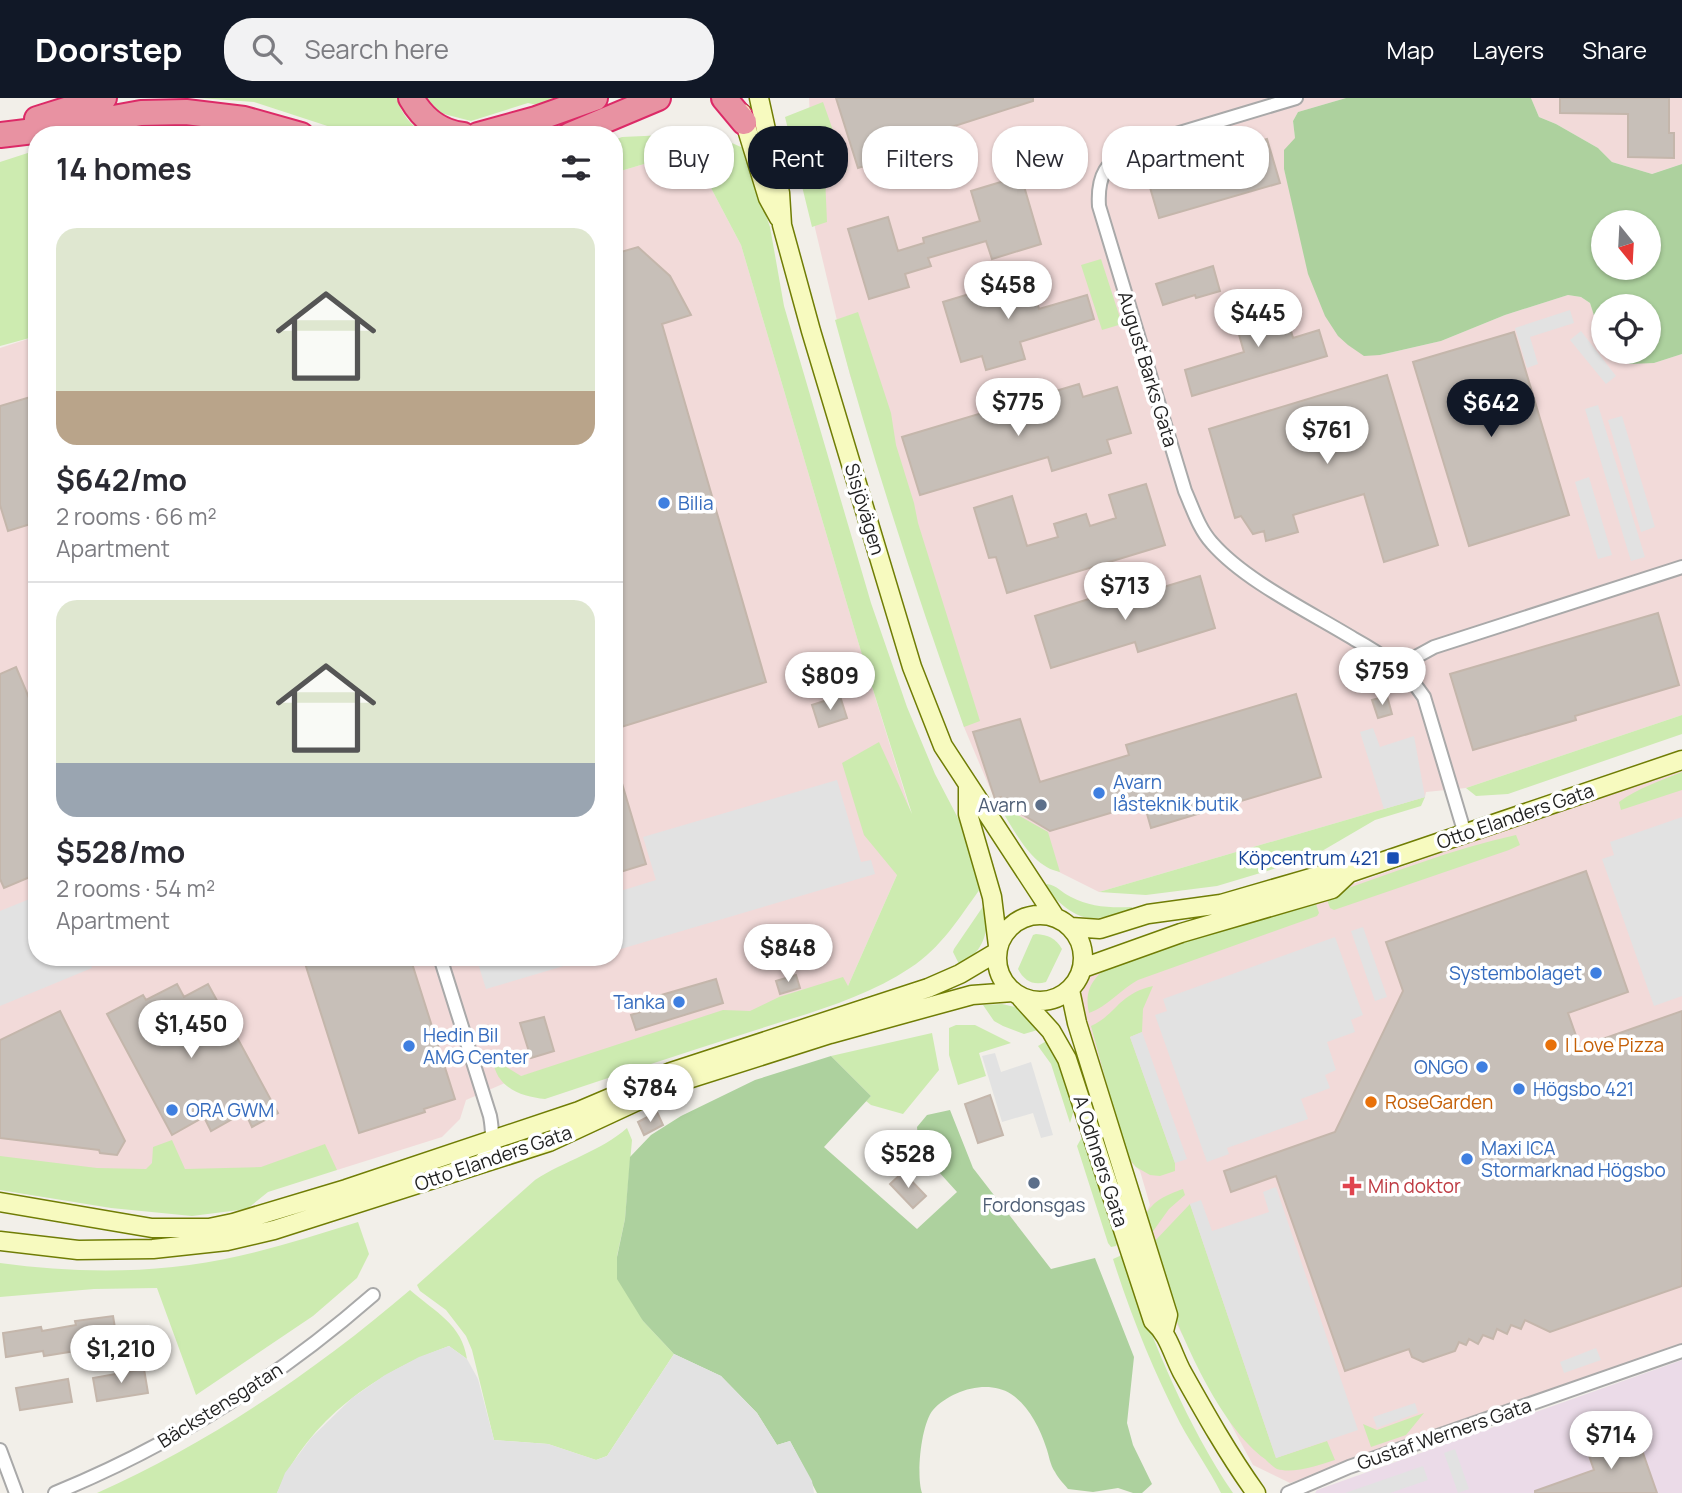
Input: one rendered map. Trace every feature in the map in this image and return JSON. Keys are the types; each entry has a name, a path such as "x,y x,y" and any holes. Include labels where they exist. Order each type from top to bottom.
{"highway":[{"path":"0,133 104,98"},
{"path":"411,98 420,113 435,126"},
{"path":"513,126 595,98"},
{"path":"591,126 658,98"},
{"path":"724,98 744,122"},
{"path":"70,126 141,113 186,112 244,119 269,126"},
{"path":"0,133 28,131"}],"street":[{"name":"Sisjövägen","path":"737,98 768,198 782,225 912,667 943,746 1055,917"},
{"name":"Sisjövägen","path":"759,98 780,193 782,225"},
{"name":"August Barks Gata","path":"1296,98 1160,138 1124,152 1115,157 1104,170 1098,188 1099,206 1185,491 1198,522 1210,541 1230,562 1372,649 1415,684 1424,697 1465,834"},
{"path":"1401,671 1412,659 1434,647 1682,567"},
{"name":"Otto Elanders Gata","path":"1071,927 1100,929 1148,914 1221,904 1328,873 1349,873 1682,760"},
{"name":"Sisjövägen","path":"968,786 968,814 992,897 998,949"},
{"name":"Otto Elanders Gata","path":"1083,968 1211,923 1332,889 1349,873"},
{"name":"Otto Elanders Gata","path":"0,1202 152,1228 209,1228 277,1211 579,1111 671,1072 928,988 960,974 998,949 1009,928 1020,920 1034,916 1055,917"},
{"path":"1055,917 1071,927 1083,949 1083,968 1070,990"},
{"path":"998,949 1000,974 1017,995"},
{"path":"443,966 491,1116 492,1140 488,1153 474,1167"},
{"name":"Otto Elanders Gata","path":"0,1241 78,1250 183,1247 227,1241 274,1230 549,1142 676,1083 830,1034 972,995 1017,995 1046,1002 1059,998 1070,990"},
{"name":"A Odhners Gata","path":"1070,990 1077,1024 1168,1315 1164,1331"},
{"name":"A Odhners Gata","path":"1017,995 1051,1031 1067,1059 1153,1321 1164,1331 1174,1357 1256,1493"},
{"name":"Bäckstensgatan","path":"55,1493 131,1460 167,1440 288,1362 340,1324 373,1295"},
{"name":"Gustaf Werners Gata","path":"1288,1493 1349,1467 1682,1351"},
{"path":"0,1450 16,1493"}],"shaded area":[{"path":"809,98 1346,98 1298,112 1293,121 1295,138 1284,169 1291,195 1380,355 1441,341 1505,315 1568,295 1581,297 1590,303 1591,364 1661,364 1661,361 1682,354 1682,715 1466,788 1426,792 1425,797 1099,892 1041,863 1025,846 994,798 964,727 850,375 815,228 813,189 848,189 848,126 810,126"},
{"path":"1531,98 1682,98 1682,164 1652,174 1612,162 1598,148 1539,117"},
{"path":"644,164 644,189 712,189 741,245 914,823 897,875 848,986 521,1076 466,1100 460,1119 442,1137 337,1170 188,1176 0,1165 0,348 28,339 28,966 623,966 623,170"},
{"path":"1570,310 1574,323 1530,337 1538,364 1527,368 1515,328"},
{"path":"1581,331 1591,344 1591,364 1607,364 1616,376 1606,384 1570,340"},
{"path":"1598,405 1645,557 1631,561 1585,409"},
{"path":"1622,416 1655,527 1641,532 1608,420"},
{"path":"1589,477 1612,555 1598,559 1575,482"},
{"path":"1373,728 1380,747 1414,736 1425,797 1384,809 1360,732"},
{"path":"1682,768 1682,1346 1290,1483 1253,1465 1170,1312 1142,1221 1150,1205 1140,1171 1125,1156 1079,998 1095,967 1327,893"},
{"path":"837,780 861,862 871,860 875,874 623,948 623,890 656,880 643,837"},
{"path":"1682,817 1682,996 1654,1006 1602,859 1614,855 1610,842"},
{"path":"28,900 28,966 92,968 0,1006 0,911"},
{"path":"1363,927 1387,997 1375,1001 1351,931"},
{"path":"1335,937 1363,1015 1351,1020 1355,1032 1327,1042 1336,1070 1325,1075 1330,1088 1301,1099 1308,1119 1227,1148 1229,1154 1207,1162 1155,1015 1167,1011 1163,999"},
{"path":"479,966 564,966 486,989"},
{"path":"1142,1032 1187,1159 1175,1163 1130,1037"},
{"path":"995,1053 1001,1072 1031,1062 1053,1135 1041,1138 1033,1113 1002,1122 982,1056"},
{"path":"1276,1187 1358,1430 1276,1458 1190,1204 1201,1200 1212,1231 1269,1212 1263,1192"},
{"path":"449,1346 467,1359 478,1379 494,1440 548,1444 596,1460 607,1456 674,1354 721,1376 757,1413 777,1445 790,1441 812,1481 814,1493 277,1493 285,1473 311,1438 352,1398 385,1375 419,1357"},
{"path":"1596,1348 1601,1360 1564,1373 1560,1362"},
{"path":"1682,1360 1682,1493 1315,1493 1317,1490"},
{"path":"1415,1403 1418,1413 1377,1428 1373,1417"},
{"path":"1455,1449 1469,1489 1458,1493 1444,1453"},
{"path":"1423,1466 1428,1480 1390,1493 1345,1493"}],"green space":[{"path":"199,98 397,98 408,120 415,126 327,126 254,102"},
{"path":"427,98 568,98 546,107 528,103 471,121 440,113"},
{"path":"1346,98 1531,98 1539,117 1598,148 1612,162 1652,174 1682,164 1682,354 1661,361 1661,294 1591,294 1591,306 1581,297 1568,295 1505,315 1441,341 1364,356 1338,336 1325,316 1308,274 1284,169 1284,150 1295,138 1293,121 1298,112"},
{"path":"823,102 831,126 787,126 785,117"},
{"path":"150,124 201,126 143,126"},
{"path":"644,136 644,164 623,170 623,137"},
{"path":"734,144 743,148 748,163 748,189 757,189 770,227 784,306 871,603 907,707 969,845 980,889 949,932 931,951 910,968 873,989 813,1012 545,1099 527,1096 504,1083 495,1069 493,1059 521,1076 723,1010 750,1011 779,997 843,977 848,986 897,875 864,835 842,763 879,742 912,814 741,245 712,189 734,189"},
{"path":"28,153 28,338 0,346 0,162"},
{"path":"803,189 826,189 827,222 812,227"},
{"path":"1101,259 1122,324 1102,330 1081,265"},
{"path":"858,312 891,413 896,445 918,523 980,721 964,727 895,525 835,320"},
{"path":"1682,715 1682,734 1508,794 1476,796 1466,788"},
{"path":"1682,772 1682,790 1621,810 1619,802 1626,797"},
{"path":"1425,797 1421,806 1375,820 1310,858 1217,886 1146,895 1099,892"},
{"path":"1000,808 1007,809 1048,832 1060,872 1040,863 1032,855"},
{"path":"1516,835 1520,845 1509,850 1334,910 1330,908 1326,897 1445,855"},
{"path":"1047,884 1085,903 1132,907 1133,910 1104,917 1084,917 1066,908 1044,888"},
{"path":"1315,901 1319,913 1317,916 1138,980 1102,1007 1089,1013 1088,996 1093,982 1117,961"},
{"path":"984,905 987,923 984,939 968,960 959,964 954,949"},
{"path":"1033,935 1051,938 1062,949 1046,982 1042,983 1030,982 1018,969"},
{"path":"1153,986 1143,1009 1142,1032 1130,1037 1175,1163 1175,1171 1160,1176 1150,1175 1136,1167 1126,1155 1091,1026 1132,994"},
{"path":"1002,1004 1015,1007 1041,1029 1024,1034 1003,1026 994,1021 983,1005"},
{"path":"956,1025 975,1025 1011,1043 979,1053 986,1076 958,1085 949,1055 949,1028"},
{"path":"932,1033 939,1070 903,1114 871,1105 866,1101 871,1096 831,1056"},
{"path":"1048,1040 1056,1051 1075,1106 1070,1123 1051,1064 1038,1046"},
{"path":"831,1056 871,1096 824,1147 917,1229 957,1192 919,1150 917,1127 927,1115 950,1110 973,1168 1051,1269 1095,1258 1134,1357 1127,1423 1133,1445 1152,1484 1142,1493 1118,1488 1093,1492 1068,1489 1053,1469 1040,1432 1023,1404 1002,1390 981,1387 950,1397 933,1410 929,1417 921,1450 922,1493 817,1493 790,1441 777,1445 757,1413 721,1376 674,1354 643,1321 617,1279 617,1257 625,1219 630,1157 651,1135 681,1116 755,1080"},
{"path":"627,1128 632,1140 625,1219 617,1256 643,1321 674,1354 607,1456 596,1460 548,1444 494,1440 472,1350 466,1336 446,1310 420,1291 417,1285 535,1180 606,1143"},
{"path":"1083,1135 1118,1242 1116,1246 1111,1247 1108,1243 1077,1146"},
{"path":"172,1140 185,1169 261,1167 325,1144 337,1170 268,1192 247,1209 192,1216 111,1208 0,1190 0,1156 97,1168 146,1169 152,1163 153,1147"},
{"path":"1183,1189 1185,1195 1169,1209 1151,1234 1145,1216 1148,1210 1161,1199"},
{"path":"1190,1204 1276,1458 1327,1441 1335,1460 1298,1470 1275,1468 1249,1445 1220,1407 1175,1316 1152,1244"},
{"path":"358,1222 369,1254 357,1278 313,1316 196,1395 157,1288 94,1289 0,1297 0,1263 90,1270 180,1266 254,1252"},
{"path":"1122,1255 1157,1347 1184,1407 1233,1493 1221,1493 1180,1423 1161,1383 1135,1322 1113,1259"},
{"path":"410,1290 453,1328 460,1337 467,1359 449,1346 396,1370 371,1385 326,1421 290,1467 277,1493 97,1493 180,1452 261,1403 338,1348"},
{"path":"1424,1413 1406,1435 1371,1447 1363,1424 1377,1430"}],"building":[{"path":"836,98 1033,98 1033,101 955,126 862,126 862,167 858,168 848,136 848,126 845,126"},
{"path":"1560,98 1669,98 1669,133 1674,133 1674,158 1628,157 1628,114 1560,113"},
{"path":"1269,146 1280,183 1269,186"},
{"path":"992,185 992,189 1025,189 1041,244 992,259 986,241 928,258 931,266 905,274 909,287 869,299 848,229 888,217 898,251 924,243 923,238 980,221 971,191"},
{"path":"1150,189 1259,189 1159,218"},
{"name":"Bilia","path":"638,247 670,276 691,315 662,324 766,682 623,726 623,251"},
{"path":"1213,266 1220,291 1163,305 1156,284"},
{"path":"1029,276 1039,309 1087,295 1094,319 1020,342 1025,359 986,370 982,356 961,362 943,302"},
{"path":"1281,296 1293,338 1319,330 1327,356 1192,396 1185,370 1244,352 1232,310"},
{"path":"1514,332 1569,515 1469,546 1413,362"},
{"path":"1387,375 1438,545 1384,562 1364,494 1293,515 1298,532 1266,541 1264,531 1253,534 1241,516 1235,518 1209,429"},
{"path":"1079,384 1083,397 1117,387 1131,433 1107,440 1111,453 1052,471 1048,457 920,495 902,437"},
{"path":"28,398 28,525 8,531 0,505 0,406"},
{"path":"1146,484 1165,545 1007,593 996,557 989,558 974,508 1012,496 1027,546 1058,537 1054,524 1086,514 1090,526 1116,518 1109,495"},
{"path":"1200,576 1215,628 1138,652 1135,642 1051,668 1035,616 1111,592 1114,602"},
{"path":"1658,613 1679,685 1575,716 1576,720 1473,750 1450,674"},
{"path":"16,667 28,696 28,878 4,888 0,879 0,674"},
{"path":"1296,694 1321,777 1151,828 1144,803 1050,831 1005,804 1001,797 995,799 973,732 1020,719 1040,782 1129,755 1126,745"},
{"path":"840,696 847,718 819,727 812,705"},
{"path":"1387,696 1392,714 1378,718 1372,700"},
{"path":"623,787 646,864 623,871"},
{"name":"Högsbo 421","path":"1586,871 1628,992 1568,1013 1580,1047 1682,1011 1682,1286 1550,1332 1525,1320 1521,1329 1511,1325 1507,1334 1497,1329 1493,1339 1483,1335 1478,1344 1469,1339 1466,1345 1459,1342 1455,1351 1423,1362 1412,1357 1409,1349 1345,1371 1276,1176 1231,1192 1224,1171 1335,1132 1403,991 1386,942"},
{"path":"306,966 413,966 455,1099 424,1109 425,1112 359,1133"},
{"path":"796,975 800,988 780,994 776,981"},
{"path":"716,979 723,1003 636,1030 631,1015 661,1005 658,996"},
{"path":"177,984 184,997 208,984 278,1113 252,1127 245,1112 211,1131 204,1117 172,1135 107,1014 143,995 146,1000"},
{"path":"60,1011 125,1141 117,1155 100,1153 99,1150 0,1138 0,1040"},
{"path":"544,1017 554,1051 531,1058 520,1023"},
{"path":"990,1095 1003,1135 978,1143 965,1104"},
{"path":"657,1112 663,1125 644,1135 638,1122"},
{"path":"903,1172 926,1196 913,1208 890,1184"},
{"path":"113,1316 117,1340 81,1345 82,1350 44,1356 43,1351 6,1357 3,1333 41,1327 42,1331 76,1325 75,1321"},
{"path":"144,1369 148,1393 97,1401 93,1378"},
{"path":"68,1379 72,1402 20,1410 16,1388"},
{"path":"1636,1433 1657,1493 1535,1493 1594,1470 1587,1450"}],"place":[{"name":"Bilia","path":"664,503"},
{"name":"Avarn låsteknik butik","path":"1099,793"},
{"name":"Avarn","path":"1041,805"},
{"name":"Köpcentrum 421","path":"1393,858"},
{"name":"Systembolaget","path":"1596,973"},
{"name":"Tanka","path":"679,1002"},
{"name":"I Love Pizza","path":"1551,1045"},
{"name":"Hedin Bil AMG Center","path":"409,1046"},
{"name":"ONGO","path":"1482,1067"},
{"name":"Högsbo 421","path":"1519,1089"},
{"name":"RoseGarden","path":"1371,1102"},
{"name":"ORA GWM","path":"172,1110"},
{"name":"Maxi ICA Stormarknad Högsbo","path":"1467,1159"},
{"name":"Fordonsgas","path":"1034,1183"},
{"name":"Min doktor","path":"1352,1186"}]}
